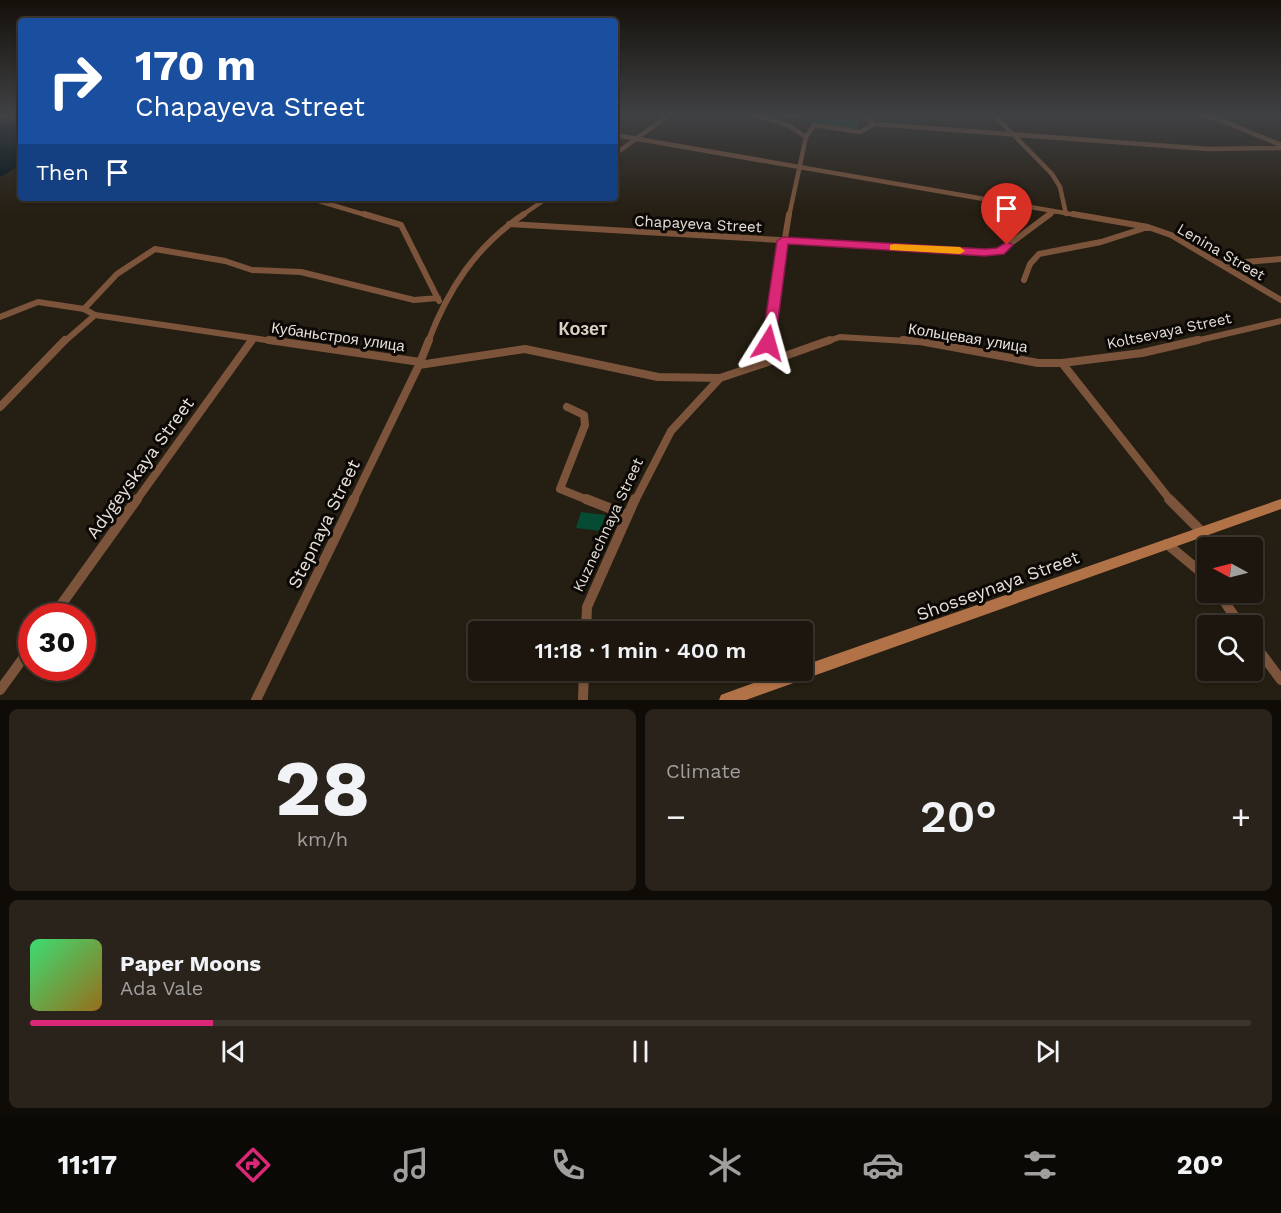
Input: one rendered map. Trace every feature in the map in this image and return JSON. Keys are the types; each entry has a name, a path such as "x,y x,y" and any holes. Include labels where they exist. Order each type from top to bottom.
{"street":[{"name":"Lenina Street","path":"691,148 1148,227 1171,236 1281,300"},
{"path":"765,363 783,241 803,148"},
{"path":"1026,148 1052,174 1060,187 1066,214"},
{"path":"1189,148 1240,148"},
{"path":"319,201 401,225 440,302"},
{"path":"509,224 543,201"},
{"name":"Chapayeva Street","path":"509,224 985,252 1000,251 1053,212"},
{"name":"Stepnaya Street","path":"256,700 420,363 440,302 467,268 509,224"},
{"path":"1024,280 1030,264 1039,254 1101,242 1148,227"},
{"path":"84,309 117,274 155,249 225,261 252,270 301,272 414,300 440,302"},
{"path":"1221,264 1281,259"},
{"name":"Кубаньстроя улица","path":"0,317 38,302 84,309 95,315 420,363 525,349 658,377 720,378"},
{"path":"0,407 76,330 95,315"},
{"name":"Koltsevaya Street","path":"1062,363 1142,353 1281,321"},
{"name":"Кольцевая улица","path":"765,363 840,337 920,341 1038,363 1062,363"},
{"name":"Adygeyskaya Street","path":"62,603 253,339"},
{"name":"Kuznechnaya Street","path":"586,621 587,607 627,514 671,431 720,378 765,363"},
{"path":"1062,363 1169,499 1202,532"},
{"path":"567,407 584,415 585,425 560,489 627,514"},
{"name":"Shosseynaya Street","path":"726,700 1281,504"},
{"path":"1167,544 1197,569"},
{"path":"1263,656 1281,680"},
{"path":"0,690 18,665"},
{"path":"583,700 584,681"}],"green space":[{"path":"581,512 605,515 601,531 576,528"}],"shaded area":[{"path":"0,148 18,148 18,167 0,177"}],"slow traffic":[{"path":"894,247 960,251"}],"district":[{"name":"Козет","path":"583,329"}],"route":[{"path":"768,343 783,241 985,252 1000,251 1007,245"}]}
